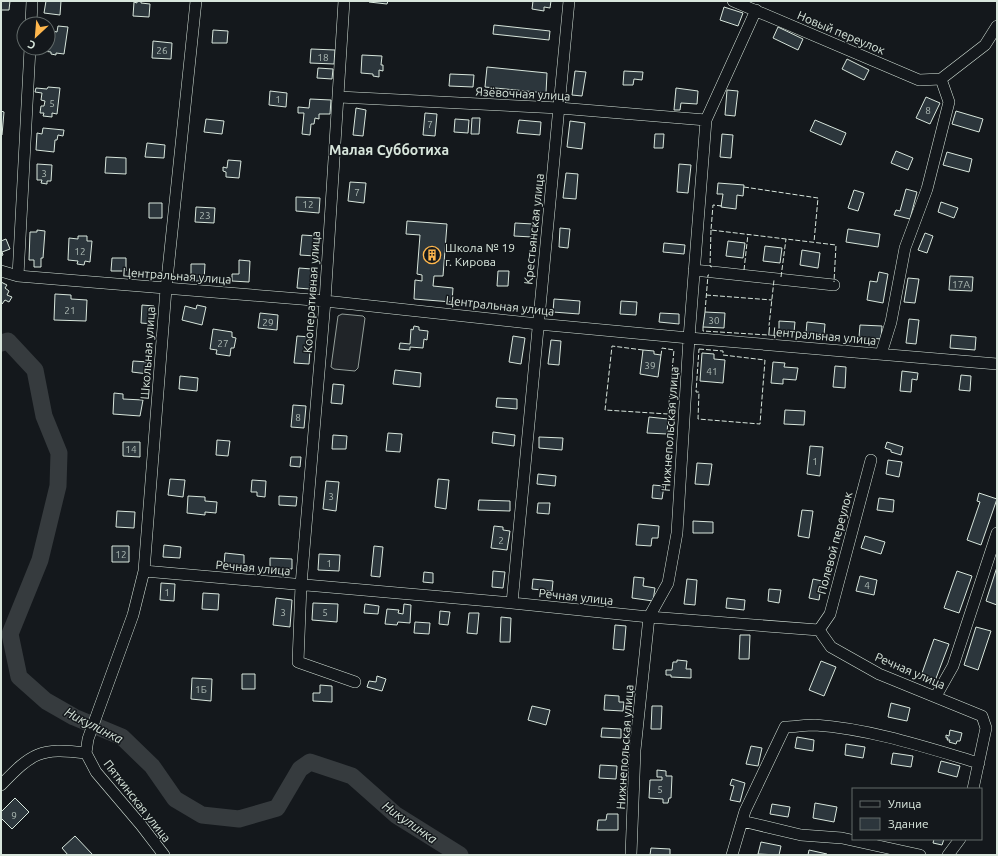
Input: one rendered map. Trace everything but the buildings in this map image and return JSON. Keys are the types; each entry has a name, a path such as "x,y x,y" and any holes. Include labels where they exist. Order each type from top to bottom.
{"street":[{"path":"31,16 32,1"},
{"name":"Школьная улица","path":"86,753 88,739 134,615 144,571 166,289 196,1"},
{"name":"Кооперативная улица","path":"344,1 325,301 301,585 298,662 355,682"},
{"name":"Крестьянская улица","path":"512,603 569,1"},
{"name":"Новый переулок","path":"733,1 919,80 941,79"},
{"name":"Нижнепольская улица","path":"631,855 635,750 649,617 668,583 676,533 706,120 756,10"},
{"path":"882,354 891,322 905,248 927,189 949,102 941,79 985,45 997,26"},
{"path":"18,276 30,56"},
{"name":"Язёвочная улица","path":"339,97 559,108 706,120"},
{"path":"694,270 834,285"},
{"name":"Центральная улица","path":"1,271 18,276 325,301 538,324 997,364"},
{"name":"Полевой переулок","path":"819,630 830,614 871,460"},
{"path":"936,696 953,666 997,533"},
{"name":"Речная улица","path":"144,571 512,603 649,617 819,630 831,647 879,674 982,716 986,728 979,763"},
{"path":"732,855 745,811 784,727 814,725 851,730 896,739 979,763 972,788"},
{"path":"1,785 22,764 37,755 56,750 86,753"},
{"name":"Пяткинская улица","path":"86,753 96,772 141,825 164,855"},
{"path":"742,821 801,834 842,838 920,855"},
{"path":"948,855 959,840"}],"shaded area":[{"path":"342,314 363,316 365,318 358,368 355,371 334,369 331,367 338,316"}],"waterway":[{"name":"Никулинка","path":"1,343 8,341 35,370 44,416 59,453 58,486 40,560 10,634 19,677 46,701 74,717 122,737 152,766 175,799 202,815 239,819 277,808 300,769 310,762 352,776 396,815 460,855"}],"fence":[{"path":"744,187 818,198 814,242"},
{"path":"722,206 713,205 711,230 836,245 834,282"},
{"path":"711,230 710,266 712,267"},
{"path":"744,270 748,234"},
{"path":"781,277 786,239"},
{"path":"705,312 709,275"},
{"path":"703,327 703,331 768,335 774,280"},
{"path":"706,295 772,300"},
{"path":"643,350 612,346 605,410 668,414 674,350 662,348 661,355"},
{"path":"699,349 723,351 723,355 765,360 760,424 698,419 699,392 696,392 699,349"}],"place":[{"name":"Школа № 19 г. Кирова","path":"432,255"}],"district":[{"name":"Малая Субботиха","path":"389,150"}]}
